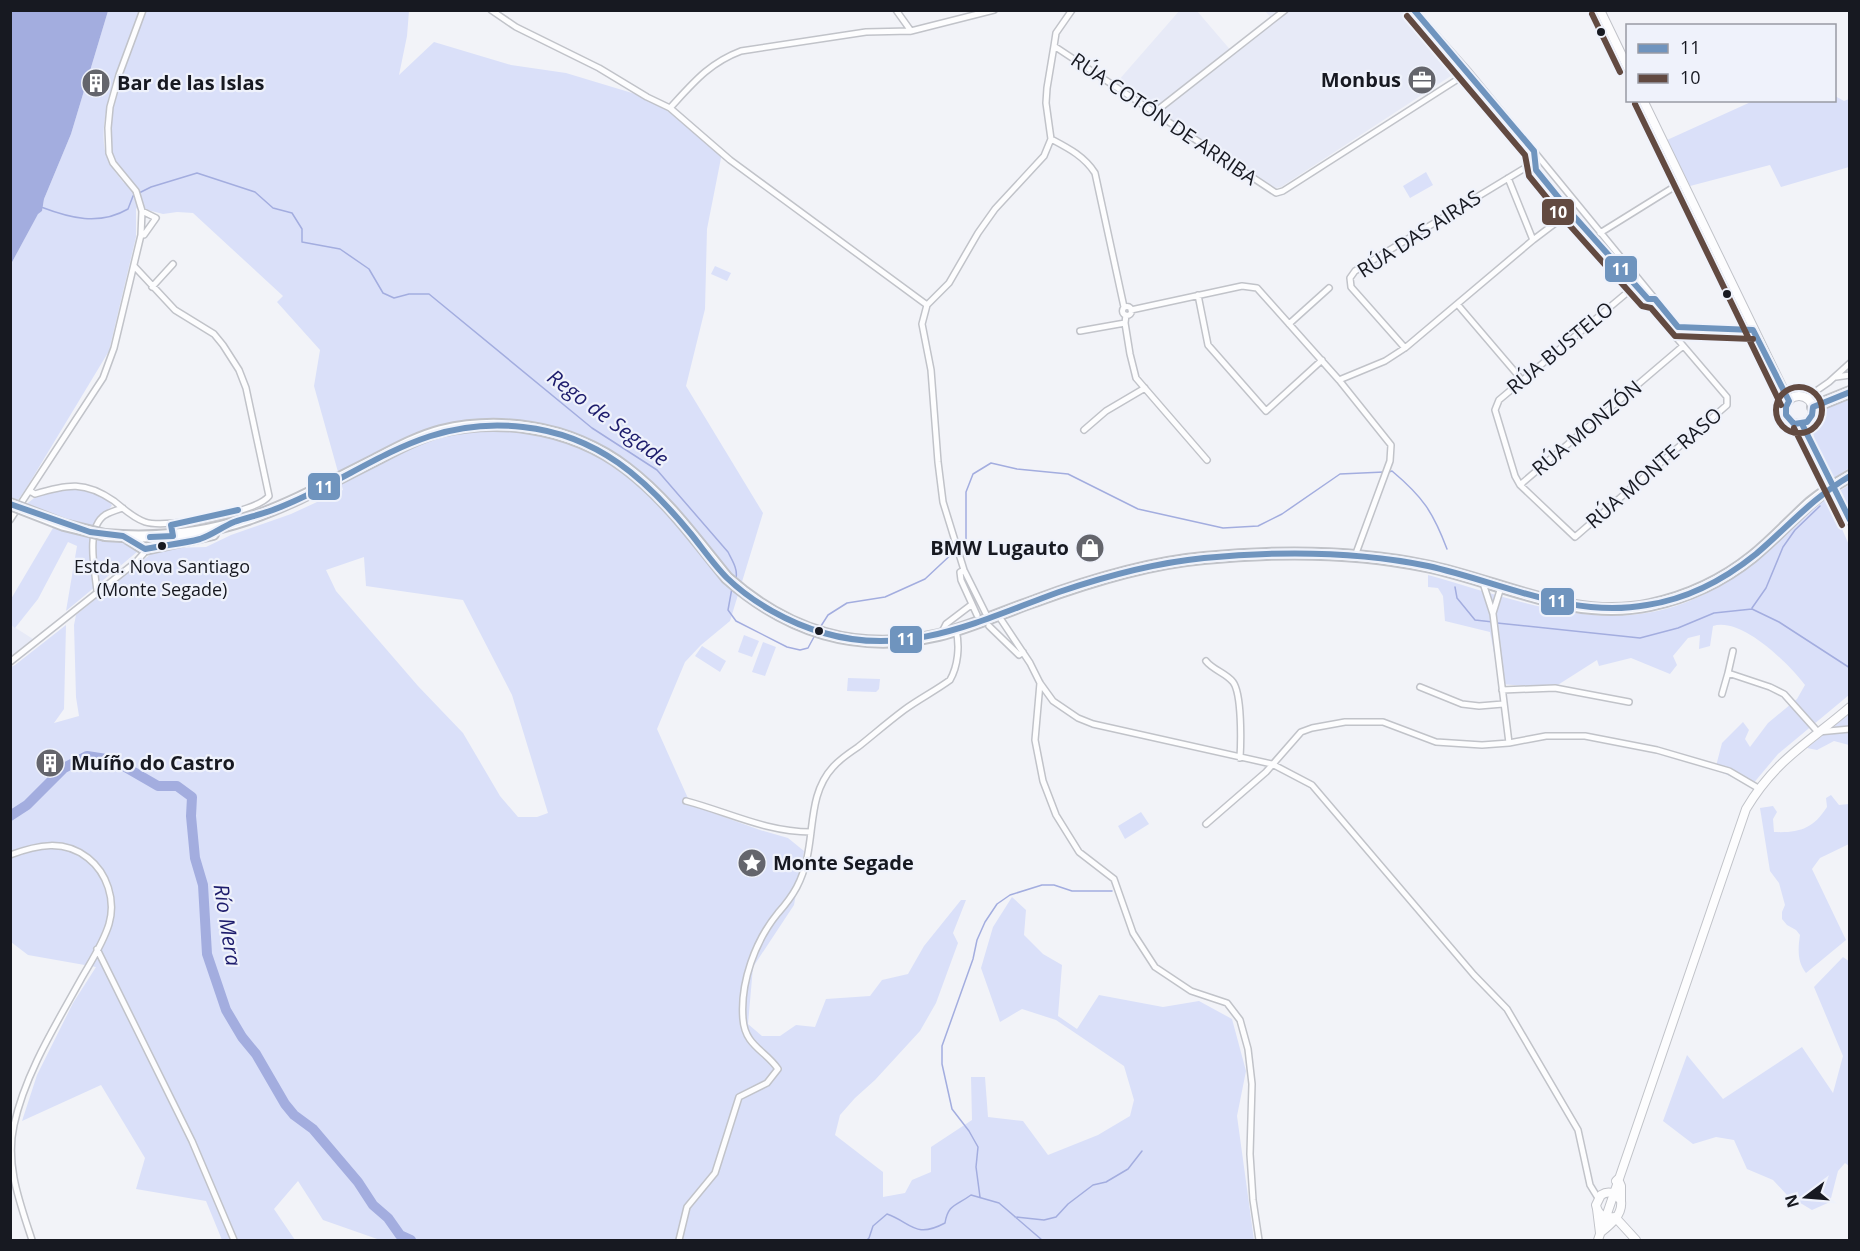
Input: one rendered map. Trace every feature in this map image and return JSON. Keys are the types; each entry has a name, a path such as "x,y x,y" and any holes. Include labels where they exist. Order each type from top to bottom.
{"highway":[{"path":"1813,407 1850,392"},
{"path":"123,536 145,549 201,538 213,534 248,514 280,507 412,442 431,435 494,424 518,426 547,430 572,438 625,466 650,488 727,578 789,622 838,638 892,641 916,639 956,630 1082,584 1178,561 1275,553 1355,556 1425,566 1542,599 1583,608 1614,609 1648,606 1692,593 1725,576 1752,557 1812,501 1850,476"},
{"path":"10,504 64,525 105,535 123,536 223,527"}],"main road":[{"path":"1600,10 1626,64"},
{"path":"1644,102 1789,401"},
{"path":"1797,396 1806,398 1813,407 1810,419 1802,424 1794,423 1788,419 1785,411 1789,401 1797,396"},
{"path":"1802,424 1850,521"},
{"path":"1839,502 1850,512"},
{"path":"1599,1237 1746,809 1758,788 1788,756 1850,707"},
{"path":"1599,1237 1597,1209 1601,1196 1618,1179"},
{"path":"1599,1237 1621,1210 1622,1185 1618,1179"},
{"path":"1601,1196 1613,1193"},
{"path":"1613,1193 1621,1201"},
{"path":"1597,1209 1605,1217"},
{"path":"1605,1217 1615,1216"},
{"path":"1615,1216 1636,1240"}],"street":[{"path":"10,520 103,378 114,348 141,235 142,212 141,203 127,179 113,163 109,153 108,128 110,107 119,75 143,10"},
{"path":"491,10 516,27 600,68 647,97 670,108 730,160 927,305"},
{"path":"896,10 911,31"},
{"path":"670,108 704,71 726,57 741,51 866,32 911,31 994,10"},
{"path":"1054,46 1056,33 1072,10"},
{"path":"1155,112 1285,10"},
{"path":"1414,10 1469,72 1678,327 1753,330"},
{"name":"RÚA COTÓN DE ARRIBA","path":"1051,139 1046,96 1054,46 1276,193 1315,172 1469,72"},
{"path":"1023,652 1019,655 988,618 964,570 953,538 943,502 931,370 922,324 927,305 949,283 995,209 1044,156 1051,139 1074,152 1089,164 1095,173 1124,307 1122,312 1126,315 1125,323 1136,378 1207,460"},
{"path":"1534,151 1535,165 1571,212 1683,346"},
{"path":"1535,165 1544,163"},
{"name":"RÚA DAS AIRAS","path":"1405,348 1351,287 1350,278 1355,271 1508,178 1535,165"},
{"path":"1508,178 1533,240"},
{"path":"1600,233 1682,182"},
{"path":"1571,212 1571,205 1579,206"},
{"path":"1339,380 1385,361 1405,348 1533,240 1571,212 1579,213 1579,206"},
{"path":"141,235 144,235 156,218 142,212"},
{"path":"152,287 173,264"},
{"path":"30,491 35,494 67,485 82,486 97,491 135,518 172,530 203,519 248,514 269,496 246,388 239,370 214,334 175,310 134,266"},
{"path":"1126,315 1131,313 1131,310 1198,295 1242,286 1257,288 1322,360 1391,445 1390,461 1355,556"},
{"path":"1635,286 1648,299 1655,299"},
{"name":"RÚA BUSTELO","path":"1520,485 1515,476 1495,410 1499,400 1635,286"},
{"path":"1289,324 1329,288"},
{"path":"1198,295 1208,345 1266,411 1322,360"},
{"path":"1652,308 1655,299"},
{"path":"1458,305 1522,380"},
{"path":"1124,307 1128,306 1131,310"},
{"path":"1080,331 1125,323"},
{"name":"RÚA MONTE RASO","path":"1575,537 1726,405 1726,397 1683,346"},
{"name":"RÚA MONZÓN","path":"1575,537 1520,485 1683,346"},
{"path":"1806,398 1850,363"},
{"path":"1834,377 1850,375"},
{"path":"1084,430 1106,411 1145,388"},
{"path":"97,591 92,543 96,524 106,515 123,508"},
{"path":"10,662 141,558 145,549"},
{"path":"964,570 960,572 961,580 971,605 1023,652 1053,701 1078,718 1093,724 1272,764 1312,785 1474,975 1507,1009 1578,1130 1590,1185 1601,1196"},
{"path":"1483,582 1493,614 1509,743"},
{"path":"1493,614 1501,587"},
{"path":"941,634 946,624 971,605"},
{"path":"679,1240 687,1207 716,1173 739,1097 767,1083 778,1069 747,1038 742,1018 747,970 761,941 797,890 807,858 820,785 834,766 905,709 950,680 957,659 956,630"},
{"path":"1722,694 1733,651"},
{"path":"1206,661 1212,668 1230,679 1236,690 1240,758"},
{"path":"1728,674 1770,687 1784,694 1818,732 1850,729"},
{"path":"1040,683 1035,740 1043,781 1056,815 1079,852 1114,879 1133,933 1155,967 1191,991 1227,1003 1240,1020 1248,1048 1252,1084 1250,1154 1253,1200 1259,1240"},
{"path":"1420,687 1462,704 1479,706 1503,704"},
{"path":"1502,690 1555,688 1629,702"},
{"path":"1206,824 1272,764 1301,732 1345,722 1383,722 1436,742 1482,745 1546,736 1585,736 1613,740 1729,771 1758,788"},
{"path":"686,801 742,820 790,831 811,832"},
{"path":"10,855 35,846 57,846 80,852 95,864 106,882 111,902 109,923 25,1088 14,1125 11,1138 12,1174 32,1240"},
{"path":"97,950 192,1141 234,1240"}],"shaded area":[{"path":"1180,10 1197,11 1233,53 1275,22 1265,11 1408,11 1460,70 1281,187 1275,188 1163,115 1118,81"},
{"path":"108,11 140,11 114,80 105,118 106,156 124,183 129,177 118,164 111,150 109,137 111,120 114,100 126,59 146,11 409,11 407,36 399,75 434,42 511,65 566,73 652,99 722,153 707,229 705,309 686,386 763,513 730,621 685,662 657,729 691,805 788,838 804,851 794,905 753,967 748,1024 762,1036 780,1036 796,1025 815,1027 826,999 870,996 882,980 908,974 924,946 961,900 966,900 953,933 958,943 936,1003 920,1031 840,1115 835,1135 883,1172 883,1197 905,1193 912,1180 931,1172 931,1147 972,1120 971,1077 985,1077 988,1117 1023,1121 1048,1155 1098,1135 1130,1116 1134,1100 1124,1066 1056,1020 1022,1009 1000,1022 981,968 993,927 1012,897 1026,910 1024,935 1043,954 1062,965 1058,1016 1077,1029 1099,995 1163,1007 1199,1001 1232,1019 1246,1071 1237,1116 1254,1240 380,1240 323,1220 298,1181 274,1209 295,1240 222,1240 206,1201 136,1189 145,1158 101,1085 22,1121 37,1075 73,1003 96,967 28,955 11,942 11,667 66,625 64,709 54,723 79,716 76,697 74,625 76,615 152,553 171,548 206,547 231,535 291,514 343,490 314,386 320,350 277,302 283,296 193,213 163,214 144,209 143,202 136,209 136,237 109,351 27,487 16,503 11,501 11,264 38,213 42,211 44,199 71,134","holes":["364,557 366,586 463,600 512,695 548,813 537,817 518,817 500,796 463,733 418,686 336,591 326,570"]},
{"path":"1836,97 1844,101 1849,99 1849,167 1781,187 1770,165 1690,186 1667,140 1751,102 1836,102"},
{"path":"1426,172 1433,185 1410,198 1403,186"},
{"path":"715,266 731,273 727,281 711,274"},
{"path":"1849,398 1849,468 1833,479 1816,443 1813,424 1816,416 1823,409"},
{"path":"1849,485 1849,509 1838,492"},
{"path":"70,487 98,495 112,505 93,526 24,506 38,495"},
{"path":"1828,497 1849,545 1849,695 1778,754 1752,785 1715,770 1722,743 1743,722 1749,730 1745,739 1750,747 1768,723 1797,699 1805,685 1777,655 1751,635 1725,625 1713,626 1710,646 1699,649 1700,635 1688,638 1673,656 1677,665 1670,674 1631,658 1599,666 1597,660 1553,688 1500,684 1490,632 1445,621 1443,596 1438,588 1428,587 1428,575 1547,608 1585,614 1623,615 1661,610 1699,597 1738,574"},
{"path":"53,528 128,543 137,552 66,611 77,546 68,542 38,599 15,628 11,625 11,599"},
{"path":"11,625 33,639 11,658"},
{"path":"744,635 759,641 752,657 738,652"},
{"path":"763,642 776,647 765,676 752,672"},
{"path":"702,646 726,661 720,672 695,656"},
{"path":"848,678 880,679 879,689 876,692 847,691"},
{"path":"1849,714 1849,745 1834,741 1817,750 1807,748"},
{"path":"1831,795 1839,805 1849,804 1849,844 1820,858 1812,869 1846,940 1806,973 1800,960 1800,935 1782,919 1785,905 1779,883 1770,871 1760,808 1773,806 1777,812 1773,819 1774,832 1791,832 1811,825 1827,807 1826,798"},
{"path":"1141,812 1149,824 1125,839 1118,826"},
{"path":"1843,957 1850,962 1849,1166 1845,1163 1838,1171 1830,1202 1812,1210 1787,1195 1773,1180 1747,1169 1734,1140 1716,1137 1693,1144 1663,1121 1687,1055 1723,1099 1802,1047 1833,1093 1843,1056 1814,987"}],"water":[{"path":"11,10 108,11 71,134 44,199 42,211 38,214 11,264"}],"waterway":[{"name":"Rego de Segade","path":"41,207 74,217 95,219 106,217 128,209 133,196 151,187 197,173 255,192 273,208 292,213 302,229 302,242 340,249 369,269 383,293 394,298 409,294 429,294 592,428 657,470 728,552 735,568 736,578"},
{"name":"Rego de Segade","path":"959,547 966,541 966,492 973,474 991,463 1017,469 1068,474 1138,509 1223,528 1258,526 1282,514 1340,474 1384,472"},
{"name":"Rego de Segade","path":"1389,472 1392,471 1403,480 1426,506 1447,549"},
{"path":"1752,608 1766,588 1783,547 1795,530 1820,506"},
{"name":"Rego de Segade","path":"821,626 828,615 847,603 885,597 925,579 956,550"},
{"name":"Rego de Segade","path":"1455,587 1457,598 1475,620 1493,622"},
{"name":"Rego de Segade","path":"732,588 728,610 736,621 787,647 800,650 808,648 815,635"},
{"name":"Rego de Segade","path":"1497,623 1640,638 1678,628 1714,613 1752,609 1779,622 1850,668"},
{"name":"Río Mera","path":"10,816 27,805 64,768 87,756 113,760 158,786 177,786 192,797 191,816 195,858 203,885 207,954 226,1010 242,1037 256,1054 285,1104 294,1115 313,1129 358,1182 373,1205 388,1218 400,1235 411,1240"},
{"path":"980,1197 976,1167 978,1147 952,1109 942,1064 942,1046 973,959 977,940 997,904 1010,895 1042,885 1054,885 1072,891 1112,891"},
{"path":"1015,1217 1044,1220 1056,1217 1068,1204 1093,1185 1106,1182 1128,1169 1142,1151"},
{"path":"867,1240 873,1226 887,1214 920,1230 935,1228 945,1223 948,1212 954,1206 971,1195 999,1203 1042,1240"}],"transit line":[{"name":"11","path":"1414,10 1534,151 1536,170 1571,213 1648,299 1655,299 1678,327 1753,330 1789,401 1786,415 1794,424 1807,422 1812,415 1813,407 1850,392"},
{"name":"10","path":"1592,14 1620,72"},
{"name":"10","path":"1407,16 1525,155 1529,176 1642,306 1651,308 1675,336 1753,339"},
{"name":"10","path":"1635,104 1781,405"},
{"name":"10","path":"1799,387 1815,394 1822,410 1815,426 1799,433 1783,426 1776,410 1783,394 1799,387"},
{"name":"11","path":"1802,424 1850,520"},
{"name":"11","path":"10,504 90,532 123,536 145,549 200,539 234,522 273,510 424,438 454,430 487,426 523,427 575,439 618,463 656,495 727,578 748,596 772,611 798,624 824,633 855,640 886,641 915,638 973,624 1059,592 1130,571 1185,560 1260,554 1373,557 1428,566 1564,603 1619,608 1647,605 1691,593 1732,572 1756,554 1823,494 1850,476"},
{"name":"10","path":"1794,428 1842,525"},
{"name":"11","path":"150,537 173,536 171,525 238,510"}],"place":[{"name":"Monbus","path":"1422,80"},
{"name":"Bar de las Islas","path":"96,83"},
{"name":"Estda. Nova Santiago (Monte Segade)","path":"162,546"},
{"name":"BMW Lugauto","path":"1090,548"},
{"name":"Muíño do Castro","path":"50,763"},
{"name":"Monte Segade","path":"752,863"}]}
